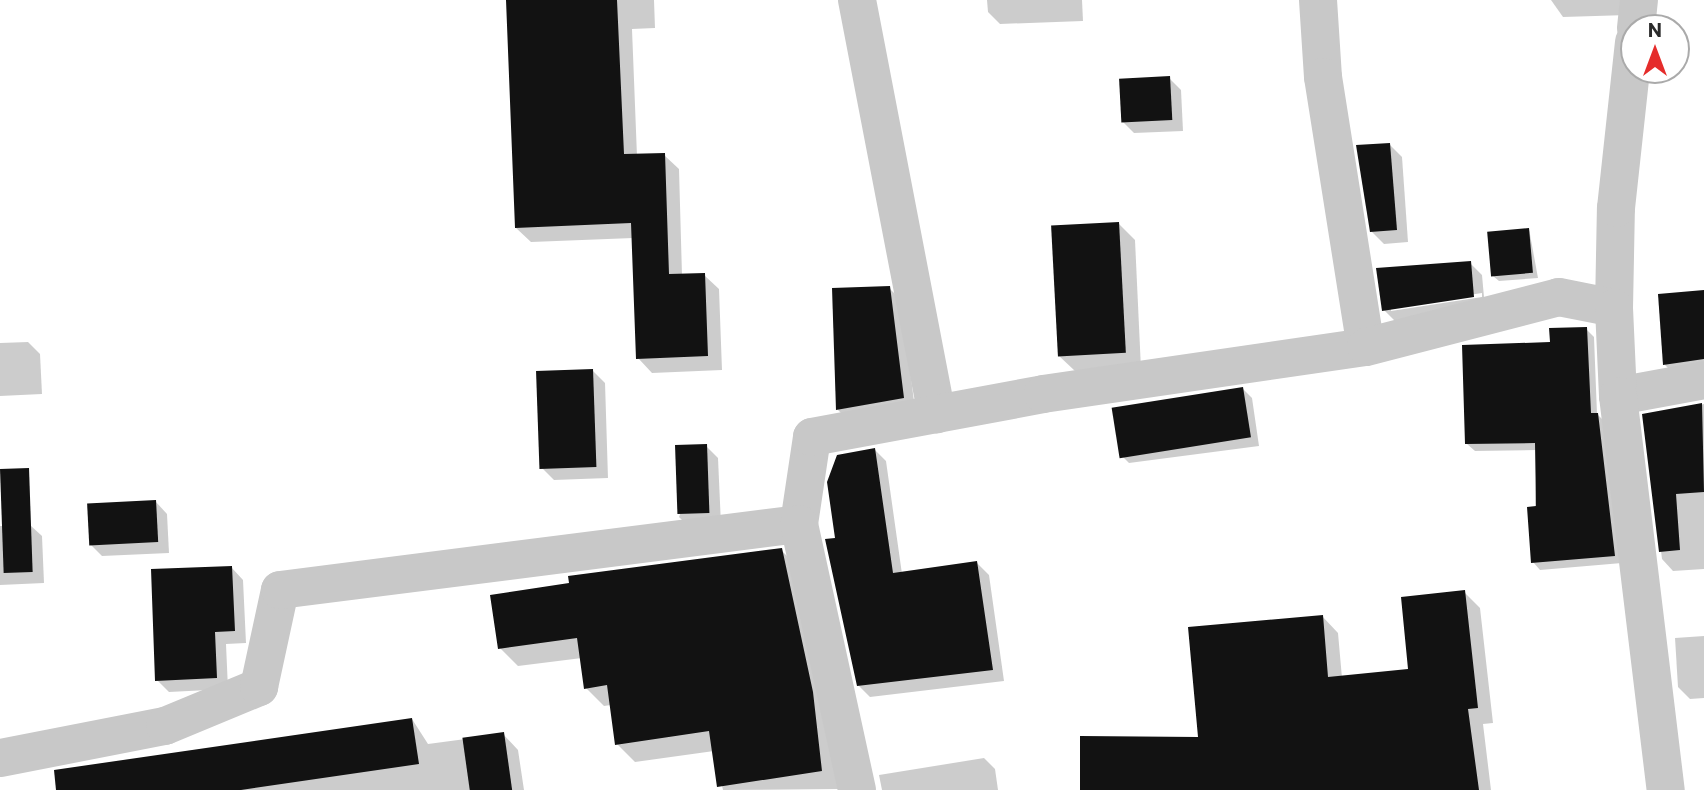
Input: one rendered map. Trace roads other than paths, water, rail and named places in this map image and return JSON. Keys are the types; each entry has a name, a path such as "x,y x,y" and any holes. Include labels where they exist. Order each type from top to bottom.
{"street":[{"path":"857,0 937,414"},
{"path":"1318,0 1323,77 1366,347"},
{"path":"1629,84 1616,208 1614,308 1618,396 1666,790"},
{"path":"857,790 799,524 812,437 937,414 1366,347 1559,298 1614,308"},
{"path":"1618,396 1704,380"},
{"path":"0,758 165,726 259,687 280,590 799,524"}]}
